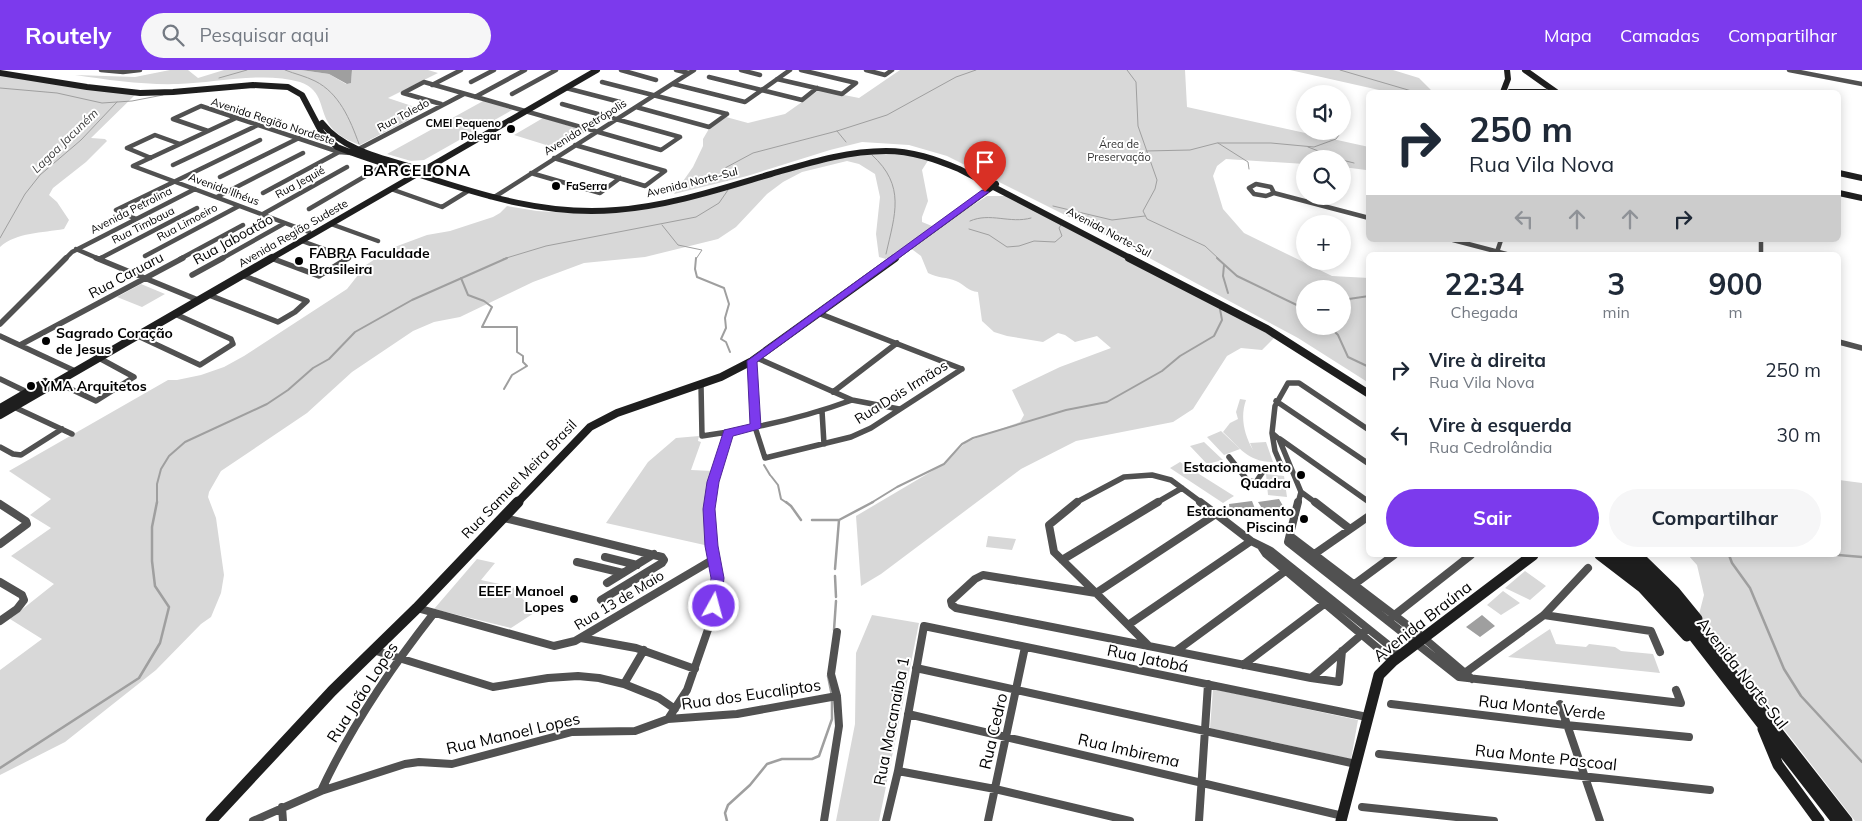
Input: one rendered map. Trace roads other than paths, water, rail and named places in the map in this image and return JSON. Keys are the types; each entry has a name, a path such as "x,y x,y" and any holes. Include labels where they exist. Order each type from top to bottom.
{"main road":[{"name":"Avenida Região Sudeste","path":"523,111 590,71 597,70"},
{"path":"1504,90 1508,79 1507,70"},
{"path":"1525,70 1553,90"},
{"name":"Avenida Região Sudeste","path":"0,408 27,392 99,358 138,336 175,314 195,299 209,295 242,276 390,189 417,169 566,88 590,71"},
{"name":"Avenida Norte-Sul","path":"0,72 149,91 250,83 290,85 301,89 311,96 323,126 330,134 343,143 417,169 430,176 485,197 524,207 551,210 582,212 631,209 682,200 836,156 877,150 906,152 934,158 996,186 1272,332 1366,392"},
{"name":"Avenida Norte-Sul","path":"0,72 140,93 256,85 290,88 306,97 316,124 323,136 332,144 351,153 400,169 417,169"},
{"name":"Avenida Região Sudeste","path":"417,169 434,164 457,148"},
{"name":"Avenida Norte-Sul","path":"430,176 519,203 549,208 584,210 633,207 691,195 834,153 878,148 908,149 934,155 1277,330 1366,386"},
{"path":"400,169 404,174 404,179 430,176 430,171 434,164"},
{"path":"1841,173 1862,178"},
{"name":"Avenida Região Sudeste","path":"0,415 56,382 72,370 404,179"},
{"name":"Rua Samuel Meira Brasil","path":"211,821 325,698 417,608 590,427 617,414 701,385 755,360 985,192 996,186"},
{"path":"1841,193 1862,198"},
{"name":"Avenida Braúna","path":"1342,819 1379,675 1397,658 1530,557"},
{"path":"1597,557 1626,574"},
{"path":"1604,557 1650,596 1699,651 1725,676"},
{"path":"1605,557 1612,560 1620,557"},
{"name":"Avenida Norte-Sul","path":"1623,557 1664,589 1714,648 1847,821"},
{"name":"Avenida Norte-Sul","path":"1623,557 1658,593 1837,821"},
{"path":"1639,557 1685,602 1714,648"},
{"path":"1760,722 1770,751 1778,765 1819,821"}],"street":[{"path":"101,70 140,70"},
{"path":"432,85 460,70"},
{"path":"471,82 494,70"},
{"path":"475,97 525,70"},
{"path":"512,94 556,70"},
{"path":"620,70 656,80"},
{"path":"676,70 689,73"},
{"name":"Avenida Petrópolis","path":"485,197 496,196 694,70"},
{"path":"741,70 760,75"},
{"path":"673,84 745,102 790,70"},
{"path":"778,79 842,94 856,83 802,70"},
{"path":"866,70 885,75 892,70"},
{"path":"1789,70 1862,84"},
{"path":"709,77 802,100 817,88"},
{"path":"441,104 403,93 424,82 661,150 680,137 562,104"},
{"path":"602,82 727,114 709,127 636,107"},
{"path":"566,88 620,102"},
{"name":"Rua Toledo","path":"351,153 441,104 464,94"},
{"name":"Avenida Região Nordeste","path":"208,131 173,119 201,106 339,152 351,153"},
{"path":"180,144 155,135 127,148 151,158 236,118"},
{"path":"173,165 258,124"},
{"path":"220,177 299,138"},
{"path":"136,219 116,210 260,140"},
{"path":"554,158 645,186 665,171 574,145"},
{"path":"263,193 339,152"},
{"path":"217,198 303,153"},
{"name":"Avenida Ilhéus","path":"151,158 133,166 309,232"},
{"path":"309,209 386,164"},
{"name":"Rua Jequié","path":"263,214 347,167"},
{"path":"531,172 600,193 620,178"},
{"path":"1274,193 1271,187 1264,184 1256,184 1249,188 1254,194 1262,196 1269,196 1274,193 1366,217"},
{"name":"Avenida Petrolina","path":"76,249 194,189"},
{"path":"390,189 442,207 468,191"},
{"name":"Rua Limoeiro","path":"145,256 239,206"},
{"name":"Rua Timbaua","path":"99,259 197,208"},
{"name":"Rua Jaboatão","path":"192,275 286,222"},
{"path":"331,224 378,240"},
{"name":"Rua Caruaru","path":"20,346 243,225"},
{"path":"272,258 319,276 349,258 302,240"},
{"path":"1460,242 1497,252 1500,242"},
{"path":"0,324 76,249 195,299"},
{"path":"209,295 278,322 295,312 307,301 242,276"},
{"path":"818,313 962,369"},
{"path":"138,336 200,365 233,344 231,339 175,314"},
{"path":"0,336 72,370"},
{"path":"833,392 897,343"},
{"path":"1841,343 1862,348"},
{"path":"56,382 96,401 134,377 99,358"},
{"path":"756,427 755,360 852,400 899,410"},
{"name":"Rua Dois Irmãos","path":"756,427 765,458 851,437 871,428 962,369"},
{"path":"0,379 27,392"},
{"path":"1229,457 1248,481 1256,482 1264,470 1279,469 1281,465 1274,445 1272,417 1276,401 1288,382 1299,383 1366,428"},
{"path":"701,385 702,436 756,427 822,411 852,400"},
{"path":"1276,401 1366,462"},
{"path":"14,407 72,434"},
{"path":"822,411 824,444"},
{"path":"0,447 13,454 21,454 62,429"},
{"path":"668,719 687,690 714,610 718,578 709,509 713,482 728,433"},
{"path":"1272,433 1366,500"},
{"path":"1279,439 1301,492 1350,529"},
{"path":"1148,645 1054,552 1049,525 1076,504 1124,477 1152,475 1171,480 1182,488 1262,548 1266,554 1289,568 1397,658"},
{"path":"1062,560 1182,488"},
{"path":"1301,492 1290,536 1388,621 1420,641"},
{"path":"0,544 28,524 1,506"},
{"path":"1216,514 1096,593 983,575 977,577 953,597 951,603 956,608 1243,665 1339,682 1342,651"},
{"path":"504,518 662,557 664,560 662,563 601,600"},
{"path":"1312,556 1366,518"},
{"path":"1128,625 1251,541"},
{"path":"607,583 654,554"},
{"path":"605,557 637,564"},
{"path":"1350,587 1391,557"},
{"path":"1388,621 1468,557"},
{"name":"Rua 13 de Maio","path":"417,608 554,646 582,638 714,558"},
{"path":"577,562 623,573"},
{"path":"1176,651 1289,568"},
{"path":"1462,675 1544,615 1588,568"},
{"path":"0,582 22,595 24,600 18,608 0,621"},
{"path":"1350,587 1394,616 1420,641 1462,675 1472,679 1681,703 1676,690"},
{"path":"1243,665 1328,601"},
{"name":"Rua João Lopes","path":"321,791 357,717 398,658 434,613"},
{"path":"1544,615 1651,631 1660,652"},
{"name":"Rua Jatobá","path":"924,626 1367,717"},
{"name":"Rua Macanaiba 1","path":"886,821 898,770 924,626"},
{"path":"1311,678 1364,631"},
{"path":"824,821 839,726 837,696 831,674 837,632"},
{"path":"582,638 644,650 695,669"},
{"name":"Rua Cedro","path":"988,821 1025,647"},
{"path":"373,650 493,687 548,678 578,676 599,678 624,684 659,698 675,709"},
{"path":"624,684 644,650"},
{"path":"916,668 1356,764"},
{"path":"1199,821 1208,684"},
{"name":"Rua dos Eucaliptos","path":"668,719 737,714 837,696"},
{"name":"Rua Monte Verde","path":"1391,704 1566,725 1689,737"},
{"path":"1560,704 1583,776 1600,821"},
{"name":"Rua Imbirema","path":"908,714 1202,783 1342,819"},
{"name":"Rua Manoel Lopes","path":"253,821 321,791 405,764 419,762 452,764 572,732 635,731 668,719"},
{"name":"Rua Monte Pascoal","path":"1379,754 1710,790"},
{"path":"898,770 995,789 1130,821"},
{"path":"282,807 283,821"},
{"path":"1362,807 1494,821"}],"waterway":[{"name":"Lagoa Jacuném","path":"219,78 247,70"},
{"path":"285,70 315,81 331,92 343,108 359,144"},
{"path":"837,131 887,115 956,77 976,70"},
{"path":"1127,70 1136,82 1138,126 1147,151"},
{"path":"1340,70 1408,90"},
{"path":"0,88 57,93 102,103 117,102"},
{"name":"Lagoa Jacuném","path":"117,102 163,95"},
{"name":"Lagoa Jacuném","path":"0,238 25,194 40,175 81,140 117,102"},
{"path":"727,180 725,168 753,153 837,131"},
{"path":"837,131 846,142"},
{"path":"1218,143 1271,143 1314,147 1333,140"},
{"path":"1147,151 1190,150 1218,143"},
{"path":"1218,143 1248,162 1249,169"},
{"path":"1308,147 1316,150"},
{"path":"1147,151 1157,180 1155,189 1143,211 1147,219 1205,246 1219,259"},
{"path":"872,155 883,167 894,189 894,213 886,254"},
{"path":"503,259 546,246 696,217 719,203 728,190"},
{"path":"1053,206 1112,220 1145,216"},
{"path":"1080,220 1088,216"},
{"path":"970,221 985,218 1015,220 1031,218"},
{"path":"662,225 678,245 702,250 696,259"},
{"path":"969,229 989,235 1007,247 1019,246 1034,241 1055,242 1062,236 1059,228 1061,225"},
{"path":"461,278 507,258"},
{"path":"696,258 695,269 697,277 724,288 729,304 725,318 726,328 721,339 726,342 730,352"},
{"path":"1217,258 1237,276 1296,305"},
{"path":"1224,265 1223,276 1228,293"},
{"path":"157,502 157,484 161,469 169,456 185,442 267,404 288,390 313,368 329,359 355,332 412,300 461,278"},
{"path":"461,278 468,295 484,301 492,307 482,327 517,327 517,352 523,356 523,362 527,366 512,375 504,389"},
{"path":"1351,299 1366,296"},
{"path":"871,503 897,487 944,464 962,444 973,438 1066,410 1107,402 1162,371 1180,356 1214,336 1222,320 1220,309"},
{"path":"1338,335 1348,357 1366,366"},
{"path":"764,465 770,475"},
{"path":"771,476 778,485 781,499 787,503"},
{"path":"0,768 139,678 160,643 169,607 155,586 152,561 152,527 157,502"},
{"path":"786,502 801,520"},
{"path":"839,520 873,502"},
{"path":"812,520 839,520"},
{"path":"835,569 839,520"},
{"path":"1841,555 1862,557"},
{"path":"1730,557 1750,588 1784,669 1801,696 1862,762"},
{"path":"835,576 836,597"},
{"path":"834,630 836,601"},
{"path":"828,676 832,696"},
{"path":"727,821 725,813 728,805 750,785 767,764 782,759 812,759 819,756 832,719 832,700"}],"place":[{"name":"CMEI Pequeno Polegar","path":"511,129"},
{"name":"FaSerra","path":"556,186"},
{"name":"FABRA Faculdade Brasileira","path":"299,261"},
{"name":"Sagrado Coração de Jesus","path":"46,341"},
{"name":"YMA Arquitetos","path":"31,386"},
{"name":"Estacionamento Quadra","path":"1301,475"},
{"name":"Estacionamento Piscina","path":"1304,519"},
{"name":"EEEF Manoel Lopes","path":"574,599"}],"district":[{"name":"BARCELONA","path":"417,170"}],"park label":[{"name":"Área de Preservação","path":"1119,150"}]}
